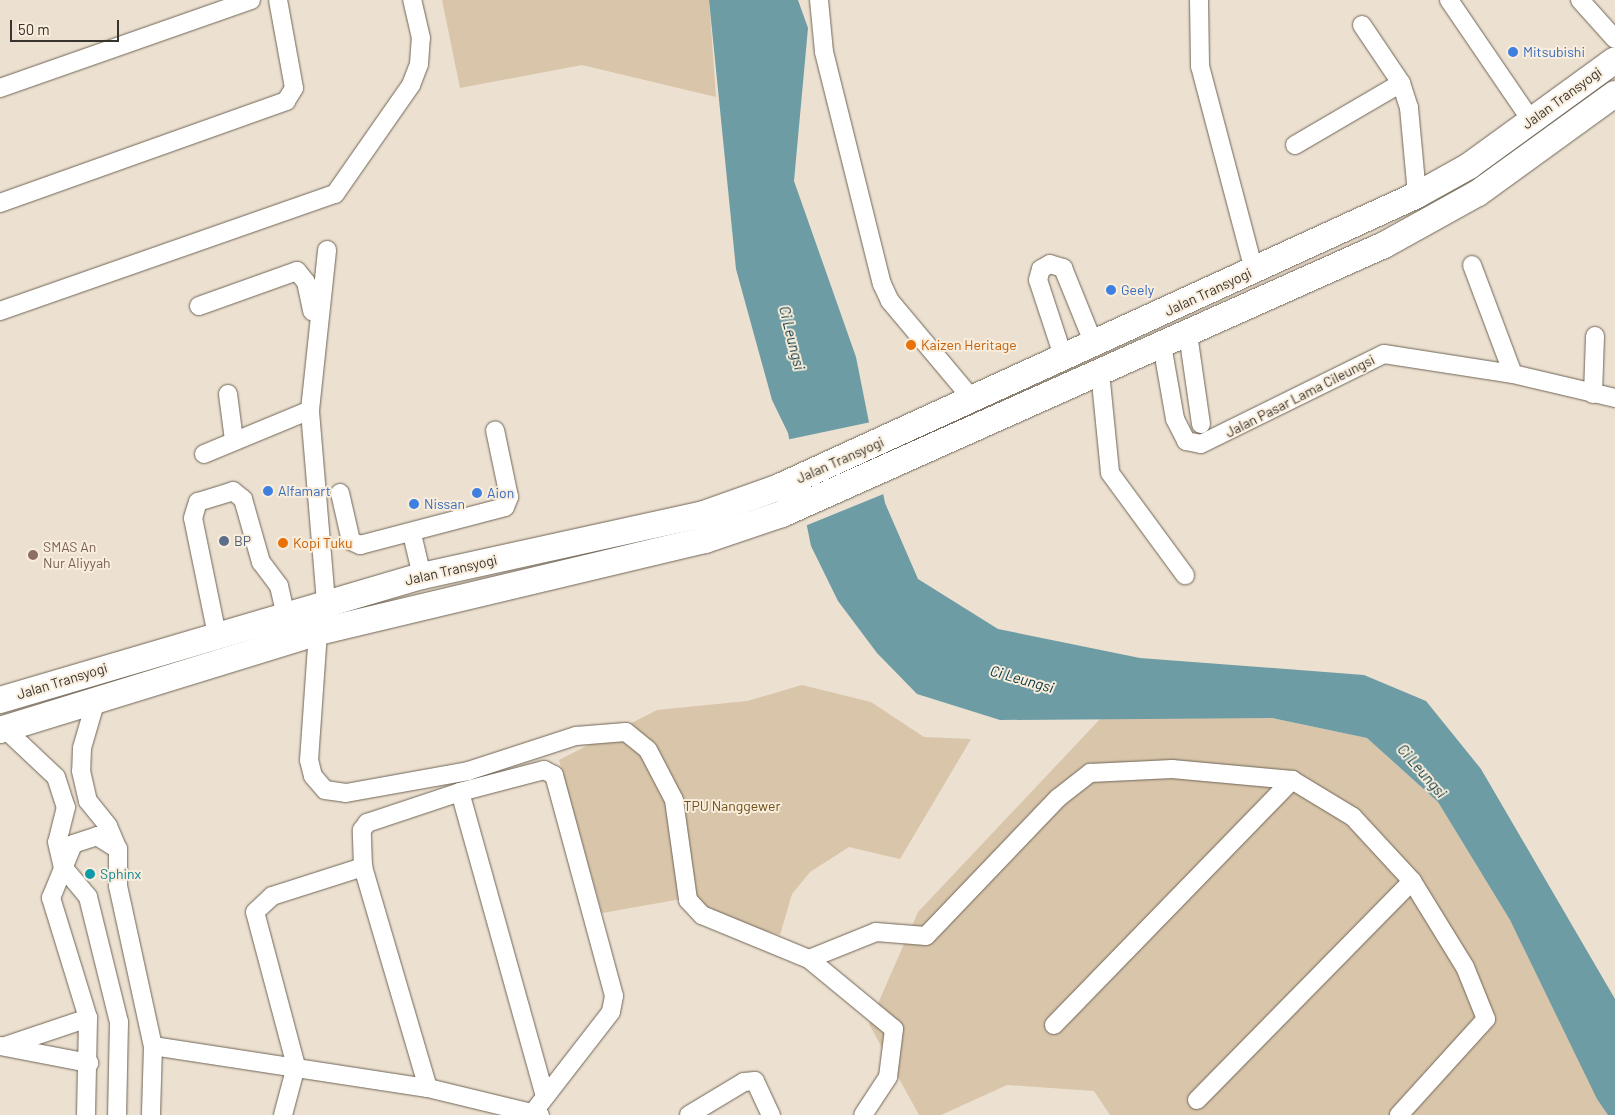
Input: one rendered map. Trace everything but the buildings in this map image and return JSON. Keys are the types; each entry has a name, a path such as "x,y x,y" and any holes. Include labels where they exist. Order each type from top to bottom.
{"highway":[{"name":"Jalan Transyogi","path":"0,700 285,613 422,576 704,514 777,488 885,441 1417,195 1469,166 1615,60"},
{"name":"Jalan Transyogi","path":"2,730 318,632 705,540 782,514 894,466 1384,244 1478,193 1615,94"}],"street":[{"path":"0,88 251,0"},
{"path":"0,203 286,101 294,88 278,0"},
{"path":"0,311 335,194 353,174 417,71 421,38 412,0"},
{"path":"819,0 824,52 882,284 890,301 973,400"},
{"path":"1199,0 1200,66 1254,270"},
{"path":"1449,0 1531,120"},
{"path":"1580,0 1615,39"},
{"path":"1362,25 1400,83 1416,138 1417,195"},
{"path":"1295,145 1400,83"},
{"path":"304,412 328,250"},
{"path":"1064,359 1038,280 1041,269 1050,264 1063,268 1089,332"},
{"path":"1472,265 1513,374"},
{"path":"199,306 297,271 312,299 303,403 326,602"},
{"path":"1188,334 1201,424"},
{"path":"1593,394 1595,336"},
{"name":"Jalan Pasar Lama Cileungsi","path":"1162,345 1176,419 1186,441 1201,444 1384,354 1513,374 1615,398"},
{"path":"1100,372 1110,473 1185,575"},
{"path":"228,394 234,440"},
{"path":"204,454 304,412"},
{"path":"340,493 355,544 412,534 507,505 495,430"},
{"path":"217,635 193,518 198,502 233,491 244,499 261,562 279,586 285,613"},
{"path":"412,534 422,576"},
{"path":"318,632 309,760 313,776 325,790 346,793 468,771 576,736 626,732 648,750 674,800 688,900 702,915 793,950 809,959 894,1029 888,1077 863,1115"},
{"path":"96,700 82,748 81,771 88,801 108,826 118,849 118,886 153,1046 151,1115"},
{"path":"2,730 56,778 66,807 57,842 62,867 88,897 119,1022 117,1115"},
{"path":"809,959 876,932 926,936 1058,798 1090,774 1172,769 1292,780 1353,817 1412,881 1465,967 1486,1020 1399,1115"},
{"path":"153,1046 296,1066 428,1088 535,1113 545,1096 611,1012 614,996 554,775 544,770 460,792 367,823 360,833 363,867 428,1088"},
{"path":"56,778 81,771"},
{"path":"1054,1025 1292,780"},
{"path":"460,792 545,1096"},
{"path":"86,1115 90,1063 88,1018 51,898 62,867 73,844 84,837 109,840 118,849"},
{"path":"284,1115 296,1066 255,912 272,896 363,867"},
{"path":"1197,1100 1412,881"},
{"path":"97,929 126,924"},
{"path":"2,1046 88,1018"},
{"path":"2,1046 90,1063"},
{"path":"689,1115 744,1082 755,1081 771,1115"}],"green space":[{"path":"442,0 709,0 716,97 582,65 460,88"},
{"name":"TPU Nanggewer","path":"802,685 871,702 924,737 971,739 900,859 849,847 810,872 792,894 780,935 721,918 687,898 602,913 559,760 657,710 747,701"},
{"path":"1102,717 1272,718 1367,738 1438,802 1510,920 1608,1115 1110,1115 1094,1091 1007,1085 941,1115 919,1115 869,1024 918,912"}],"water":[{"name":"Ci Leungsi","path":"709,0 798,0 808,28 794,181 856,357 885,503 918,579 998,629 1140,658 1364,675 1426,701 1481,769 1615,999 1615,1115 1608,1115 1597,1099 1510,920 1438,802 1367,738 1272,718 1000,720 917,694 877,653 838,601 811,546 788,433 772,400 736,269"}],"pier":[{"path":"871,422 878,455 793,473 786,440"},
{"path":"879,460 886,493 805,526 798,492"}],"place":[{"name":"Mitsubishi","path":"1513,52"},
{"name":"Geely","path":"1111,290"},
{"name":"Kaizen Heritage","path":"911,345"},
{"name":"Alfamart","path":"268,491"},
{"name":"Aion","path":"477,493"},
{"name":"Nissan","path":"414,504"},
{"name":"BP","path":"224,541"},
{"name":"Kopi Tuku","path":"283,543"},
{"name":"SMAS An Nur Aliyyah","path":"33,555"},
{"name":"Sphinx","path":"90,874"}]}
